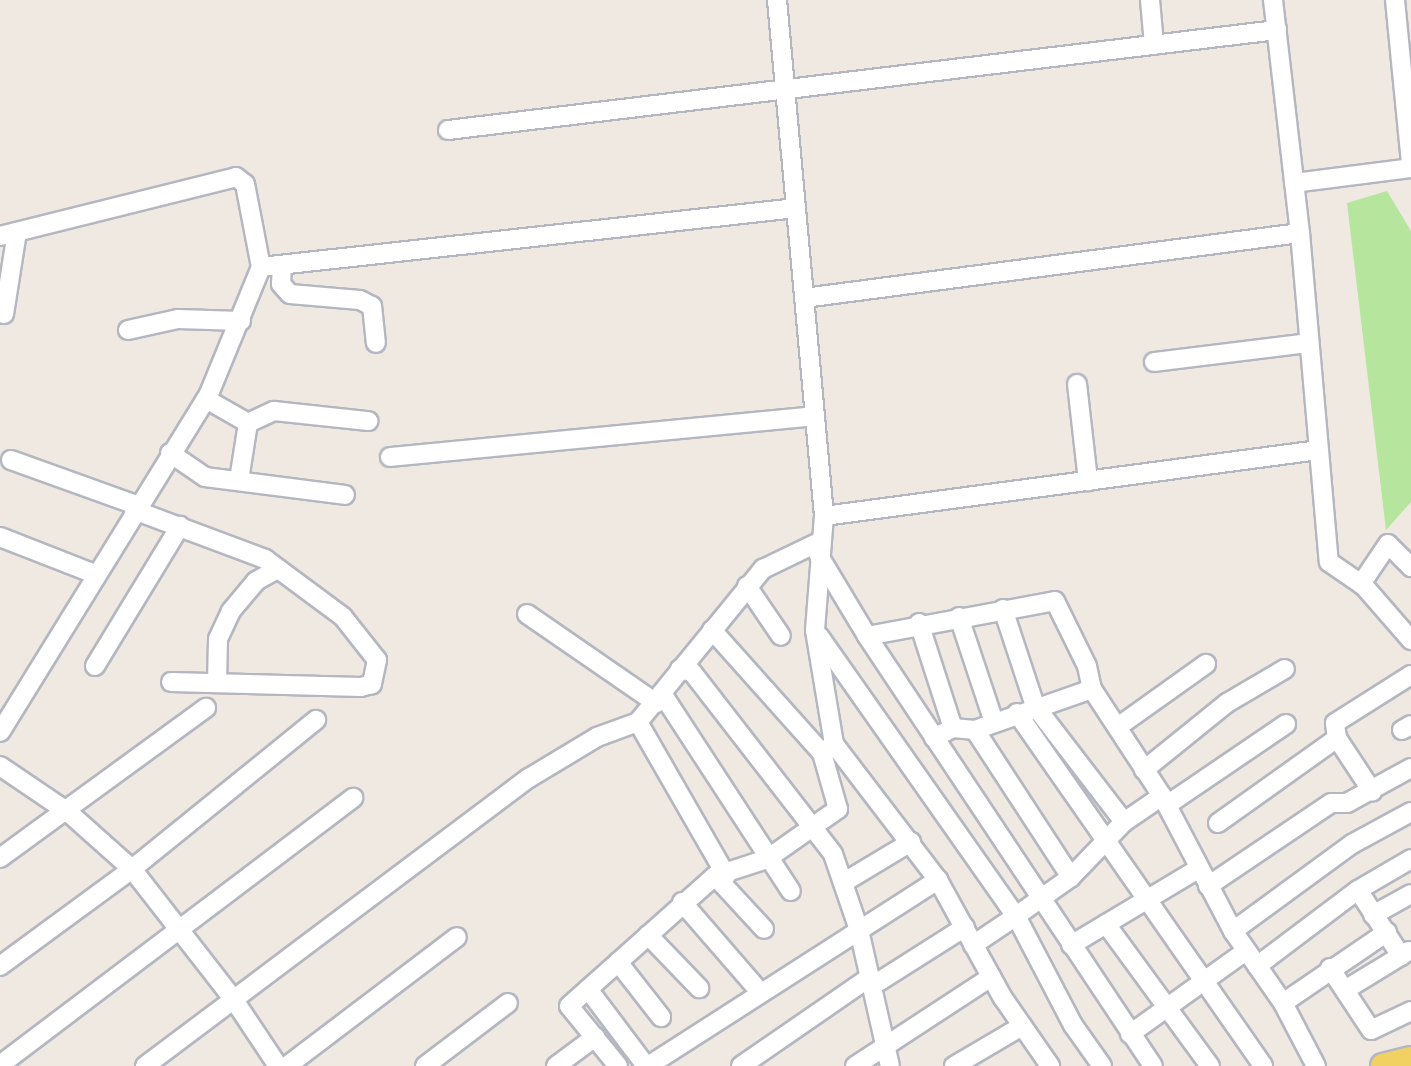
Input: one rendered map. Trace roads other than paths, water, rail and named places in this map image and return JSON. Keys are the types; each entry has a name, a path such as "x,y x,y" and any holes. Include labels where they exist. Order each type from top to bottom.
{"main road":[{"path":"1383,1066 1411,1059"}],"street":[{"path":"618,1066 569,1006 682,902 720,875 767,859 838,809 815,630 824,516 777,0"},
{"path":"1150,0 1154,45"},
{"path":"1273,0 1300,233 1330,565 1361,584 1411,640"},
{"path":"1294,183 1411,166 1408,94 1395,0"},
{"path":"448,130 787,92 1277,30"},
{"path":"0,732 135,508 206,399 241,321 261,267 245,184 236,177 8,234 4,314"},
{"path":"261,267 796,208"},
{"path":"804,298 1300,233"},
{"path":"282,265 281,284 290,294 360,300 372,306 376,343"},
{"path":"128,330 178,319 241,321"},
{"path":"1154,362 1309,343"},
{"path":"1077,384 1088,481"},
{"path":"206,399 248,423"},
{"path":"248,423 274,411 368,421"},
{"path":"390,457 815,416"},
{"path":"239,480 248,423"},
{"path":"824,516 1318,450"},
{"path":"170,453 199,475 345,495"},
{"path":"11,460 242,547 278,569 343,617 365,639 377,660 372,684 171,682"},
{"path":"95,666 180,526"},
{"path":"0,537 95,574"},
{"path":"1361,584 1388,544 1411,567"},
{"path":"145,1066 529,778 597,737 638,722 660,699 680,669 763,569 820,548"},
{"path":"820,548 867,636 1153,1066"},
{"path":"217,683 218,639 231,611 256,581 278,569"},
{"path":"747,586 781,636"},
{"path":"867,636 919,623 1055,601 1087,666 1092,689 1119,726 1164,800 1233,931 1283,1003 1316,1066"},
{"path":"1003,609 1035,706 1124,822"},
{"path":"527,614 660,699 791,891"},
{"path":"959,617 994,722"},
{"path":"919,623 953,728"},
{"path":"712,630 828,749 911,842 938,880 991,977 1050,1066"},
{"path":"815,630 1016,916 1073,1025 1102,1066"},
{"path":"1119,726 1206,664"},
{"path":"680,669 692,672 815,828 846,881 888,1057"},
{"path":"1144,770 1227,703 1285,669"},
{"path":"1372,791 1337,738 1335,723 1411,675"},
{"path":"934,738 953,728 975,730 1035,706 1092,689"},
{"path":"0,858 68,812 206,708"},
{"path":"1017,713 1263,1066"},
{"path":"0,966 132,869 316,720"},
{"path":"638,722 720,875 764,929"},
{"path":"973,945 1071,877 1107,845 1124,822 1286,724"},
{"path":"975,730 1071,877"},
{"path":"1218,823 1337,738"},
{"path":"0,766 68,812 132,869 234,1000 278,1066"},
{"path":"1208,886 1331,803 1347,803 1411,768"},
{"path":"0,1065 353,798"},
{"path":"1233,931 1352,844 1411,812"},
{"path":"846,881 911,842"},
{"path":"1130,1034 1203,982 1251,958 1411,859"},
{"path":"1071,945 1198,869"},
{"path":"588,989 647,1066 938,880"},
{"path":"1345,990 1406,953 1373,915 1358,890"},
{"path":"1373,915 1411,894"},
{"path":"682,902 760,992"},
{"path":"1106,924 1210,1066"},
{"path":"741,1066 871,982 965,927"},
{"path":"1283,1003 1330,968 1387,932"},
{"path":"648,935 699,988"},
{"path":"287,1066 457,937"},
{"path":"618,962 661,1017"},
{"path":"1330,968 1371,1030 1411,1011"},
{"path":"855,1066 888,1057 991,977"},
{"path":"425,1066 508,1003"},
{"path":"954,1066 1022,1026"},
{"path":"556,1066 595,1037"}]}
